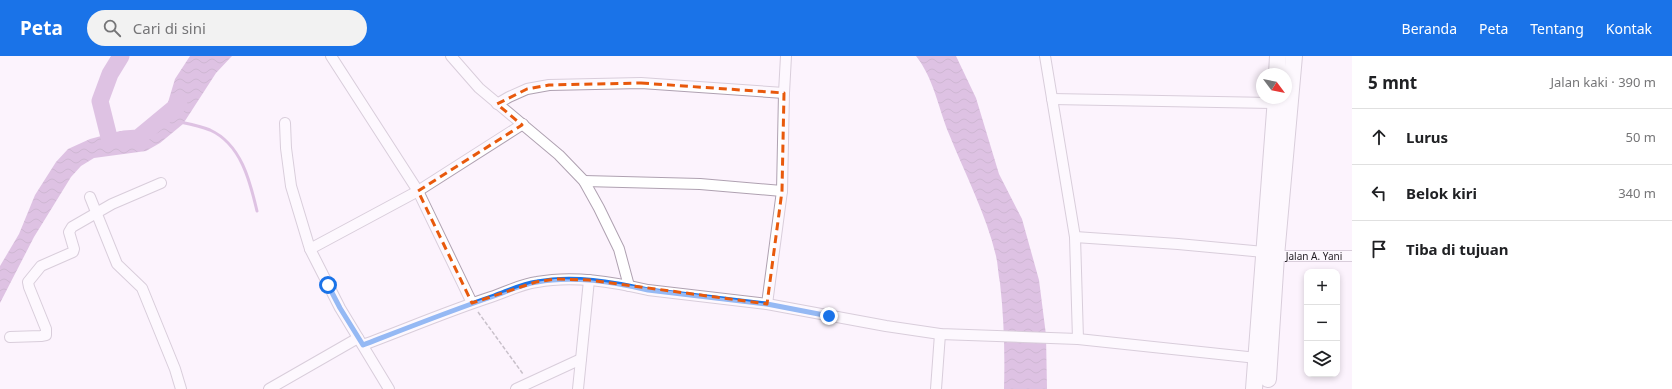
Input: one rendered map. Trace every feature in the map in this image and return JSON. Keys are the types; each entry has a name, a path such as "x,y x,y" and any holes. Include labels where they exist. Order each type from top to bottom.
{"highway":[{"path":"1277,68 1278,56"},
{"path":"1263,384 1257,358 1294,56"},
{"path":"1263,384 1276,104"}],"street":[{"path":"331,56 418,191 472,303"},
{"path":"451,56 479,88 559,155 584,181 599,208 618,249 629,286"},
{"path":"767,304 782,191 786,56"},
{"path":"1045,56 1075,237 1078,339"},
{"path":"497,104 527,89 549,85 642,83 784,93"},
{"path":"1052,99 1256,101"},
{"path":"285,123 286,148 291,186 310,249 340,308 389,389"},
{"path":"310,249 418,191 523,124"},
{"path":"584,181 708,185 782,191"},
{"path":"10,337 46,335 46,329 28,287 28,282 41,266 73,252 74,249 69,235 70,230 77,223 112,204 161,183"},
{"path":"90,197 117,264 142,288 175,369 181,389"},
{"name":"Jalan A. Yani","path":"1075,237 1178,244 1270,254 1352,256"},
{"path":"269,389 360,341 536,282 555,280 589,280 648,290 767,304 886,326 940,334 1063,340 1078,339 1257,358"},
{"path":"578,389 589,280"},
{"path":"936,389 940,334"},
{"path":"516,389 581,359"}],"path":[{"path":"472,303 529,383"}],"highlighted area":[{"path":"641,83 784,93 782,191 767,304 589,280 555,279 536,282 472,303 418,191 522,125 497,104 527,89 549,85"}],"water":[{"path":"190,56 232,56 216,73 183,124 160,143 146,151 94,158 81,166 71,177 34,237 0,303 0,266 19,234 35,195 56,162 68,149 90,139 120,131 147,132 153,128 161,120 175,79"},
{"path":"916,56 956,56 976,98 999,174 1022,219 1039,280 1046,335 1047,389 1004,389 1004,349 1000,283 992,240 981,209 949,134 927,74"}],"waterway":[{"path":"110,141 100,101 110,74 121,56"},
{"path":"124,139 138,138 179,104"},
{"path":"180,122 210,130 221,136 229,144 237,154 242,164 251,188 257,211"}],"route":[{"path":"328,285 340,308 363,345 472,303 536,282 555,280 589,280 648,290 767,304 829,316"}]}
